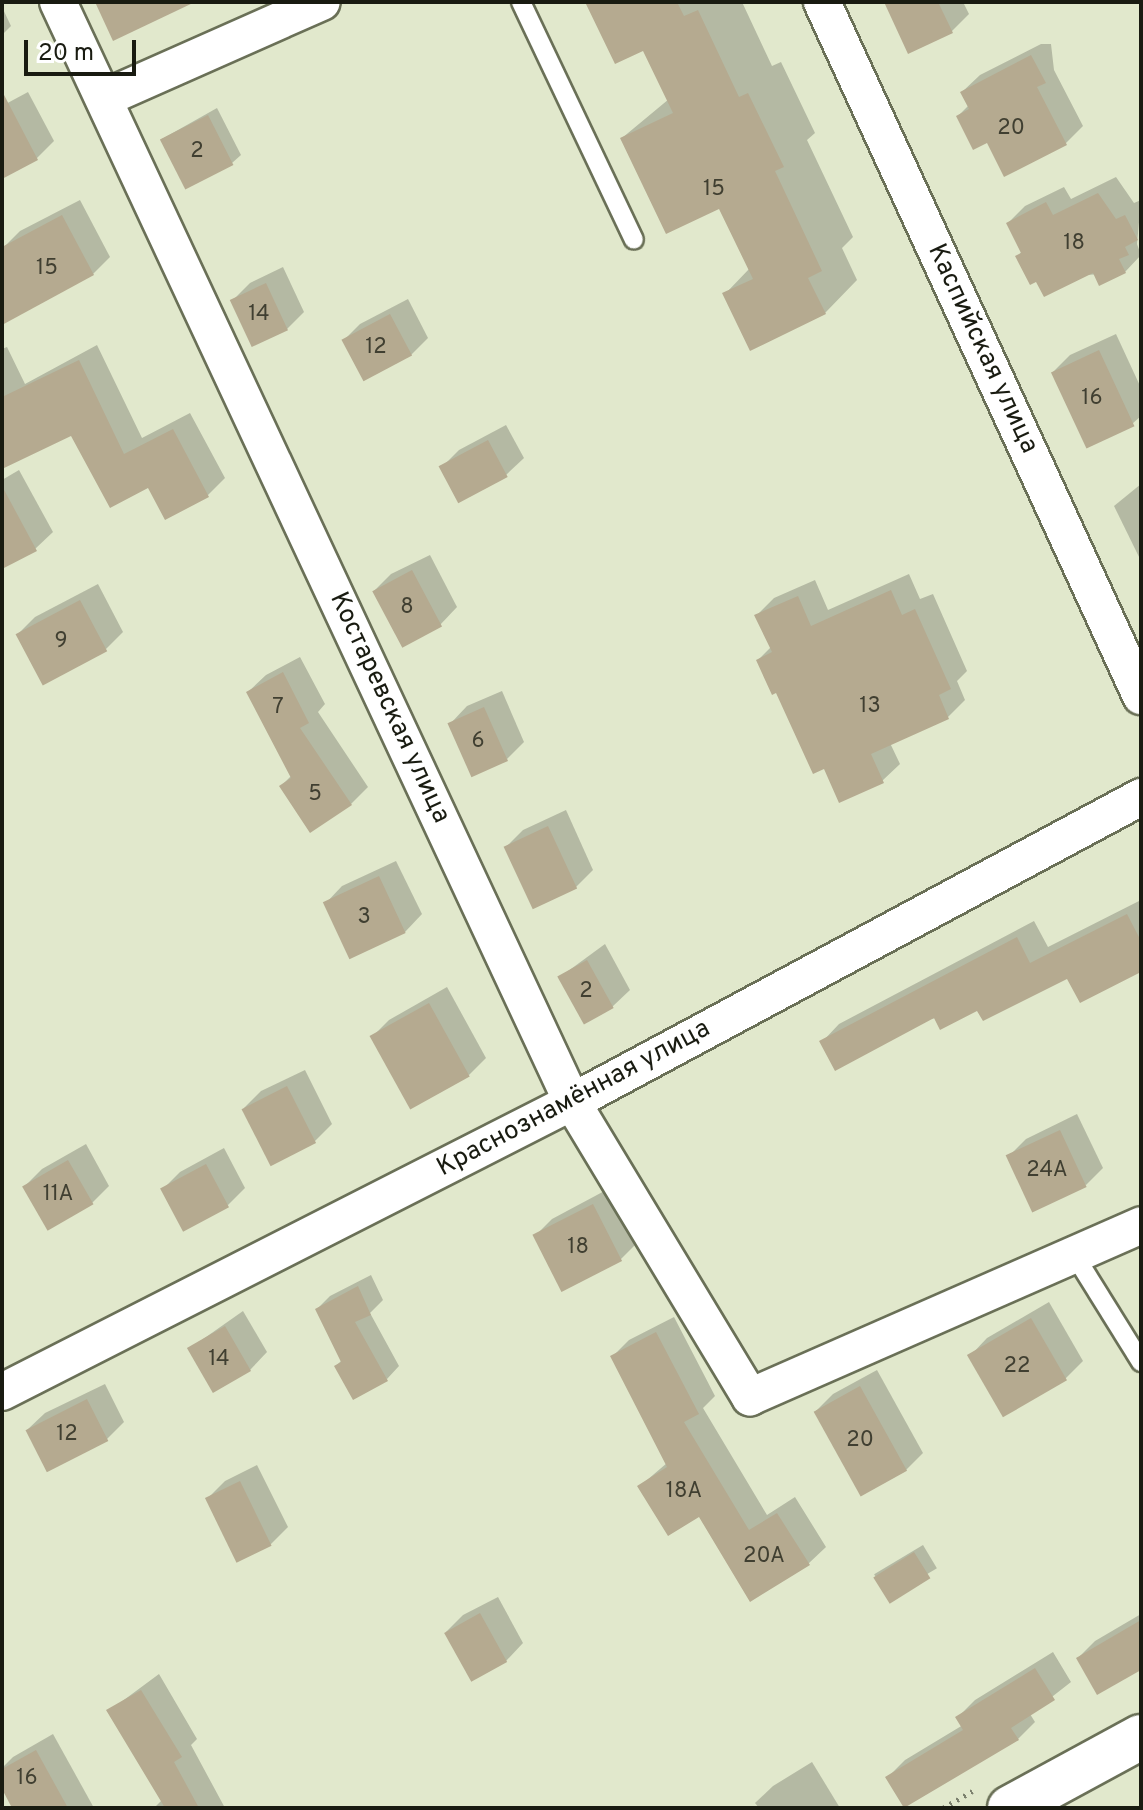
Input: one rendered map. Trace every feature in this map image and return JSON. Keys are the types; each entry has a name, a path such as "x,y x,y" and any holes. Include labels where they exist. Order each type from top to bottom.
{"street":[{"name":"Костаревская улица","path":"58,2 572,1102 750,1397 1075,1256"},
{"path":"105,98 322,2"},
{"name":"Каспийская улица","path":"822,2 1141,696"},
{"name":"Краснознамённая улица","path":"2,1392 572,1102 1141,797"},
{"path":"1075,1256 1141,1225"},
{"path":"1010,1808 1141,1737"}],"lane":[{"path":"521,2 634,240"},
{"path":"1075,1256 1141,1362"}],"building":[{"path":"95,2 195,2 113,41"},
{"path":"585,2 677,2 684,16 698,10 739,97 748,93 784,167 775,171 822,271 808,278 826,314 750,351 722,293 753,279 719,209 666,234 620,138 673,113 643,51 615,64"},
{"path":"884,2 938,2 953,33 908,54"},
{"path":"1031,55 1046,83 1037,87 1067,145 1004,177 987,143 973,150 956,116 969,109 960,92"},
{"path":"2,91 38,160 2,179"},
{"path":"208,115 233,165 185,189 160,140"},
{"path":"1098,193 1116,219 1125,215 1138,240 1125,247 1129,255 1119,259 1126,273 1099,286 1093,273 1044,297 1036,282 1030,285 1015,256 1021,253 1006,223 1046,202 1053,215"},
{"path":"62,215 94,275 2,325 2,247"},
{"path":"266,283 288,330 252,347 230,300"},
{"path":"390,314 412,355 364,381 341,340"},
{"path":"1099,350 1134,426 1086,449 1051,372"},
{"path":"79,360 124,454 173,429 209,497 165,520 148,488 110,508 71,436 2,469 2,397"},
{"path":"488,440 508,477 458,503 439,466"},
{"path":"2,486 37,551 2,569"},
{"path":"412,570 442,627 402,648 372,591"},
{"path":"891,590 902,615 915,609 951,689 939,695 949,719 871,754 884,783 839,803 824,769 813,774 776,693 772,695 756,660 772,652 754,615 798,596 811,626"},
{"path":"80,600 107,651 43,685 16,634"},
{"path":"283,672 309,723 300,728 352,805 310,833 279,786 291,778 246,692"},
{"path":"484,707 508,761 471,777 447,723"},
{"path":"548,826 577,889 533,909 504,847"},
{"path":"379,876 406,933 349,959 323,902"},
{"path":"1127,914 1141,941 1141,972 1080,1003 1067,979 983,1021 977,1011 940,1030 934,1018 835,1071 819,1041 1017,937 1030,963"},
{"path":"587,960 614,1008 584,1025 557,976"},
{"path":"429,1003 470,1076 410,1109 370,1036"},
{"path":"287,1086 316,1143 271,1166 242,1109"},
{"path":"1060,1130 1087,1187 1032,1212 1006,1155"},
{"path":"68,1160 93,1204 48,1231 22,1186"},
{"path":"206,1164 229,1207 183,1232 160,1188"},
{"path":"593,1204 622,1261 561,1292 532,1235"},
{"path":"358,1286 371,1315 355,1322 388,1381 353,1400 334,1366 341,1362 315,1309"},
{"path":"1031,1318 1067,1380 1003,1417 967,1355"},
{"path":"225,1326 251,1371 213,1393 187,1348"},
{"path":"656,1332 699,1414 684,1422 749,1530 777,1513 810,1565 750,1602 699,1517 668,1536 637,1486 667,1467 610,1356"},
{"path":"860,1386 907,1471 861,1497 814,1412"},
{"path":"87,1399 108,1441 47,1472 26,1430"},
{"path":"240,1481 272,1546 237,1563 205,1498"},
{"path":"914,1552 930,1578 890,1604 873,1577"},
{"path":"480,1613 507,1662 471,1682 444,1633"},
{"path":"1141,1620 1141,1670 1097,1695 1076,1658"},
{"path":"1035,1668 1055,1700 1011,1728 1019,1740 904,1808 885,1777 963,1730 955,1717"},
{"path":"141,1690 182,1757 174,1762 199,1808 165,1808 106,1710"},
{"path":"36,1750 68,1808 12,1808 2,1789 2,1769"}]}
